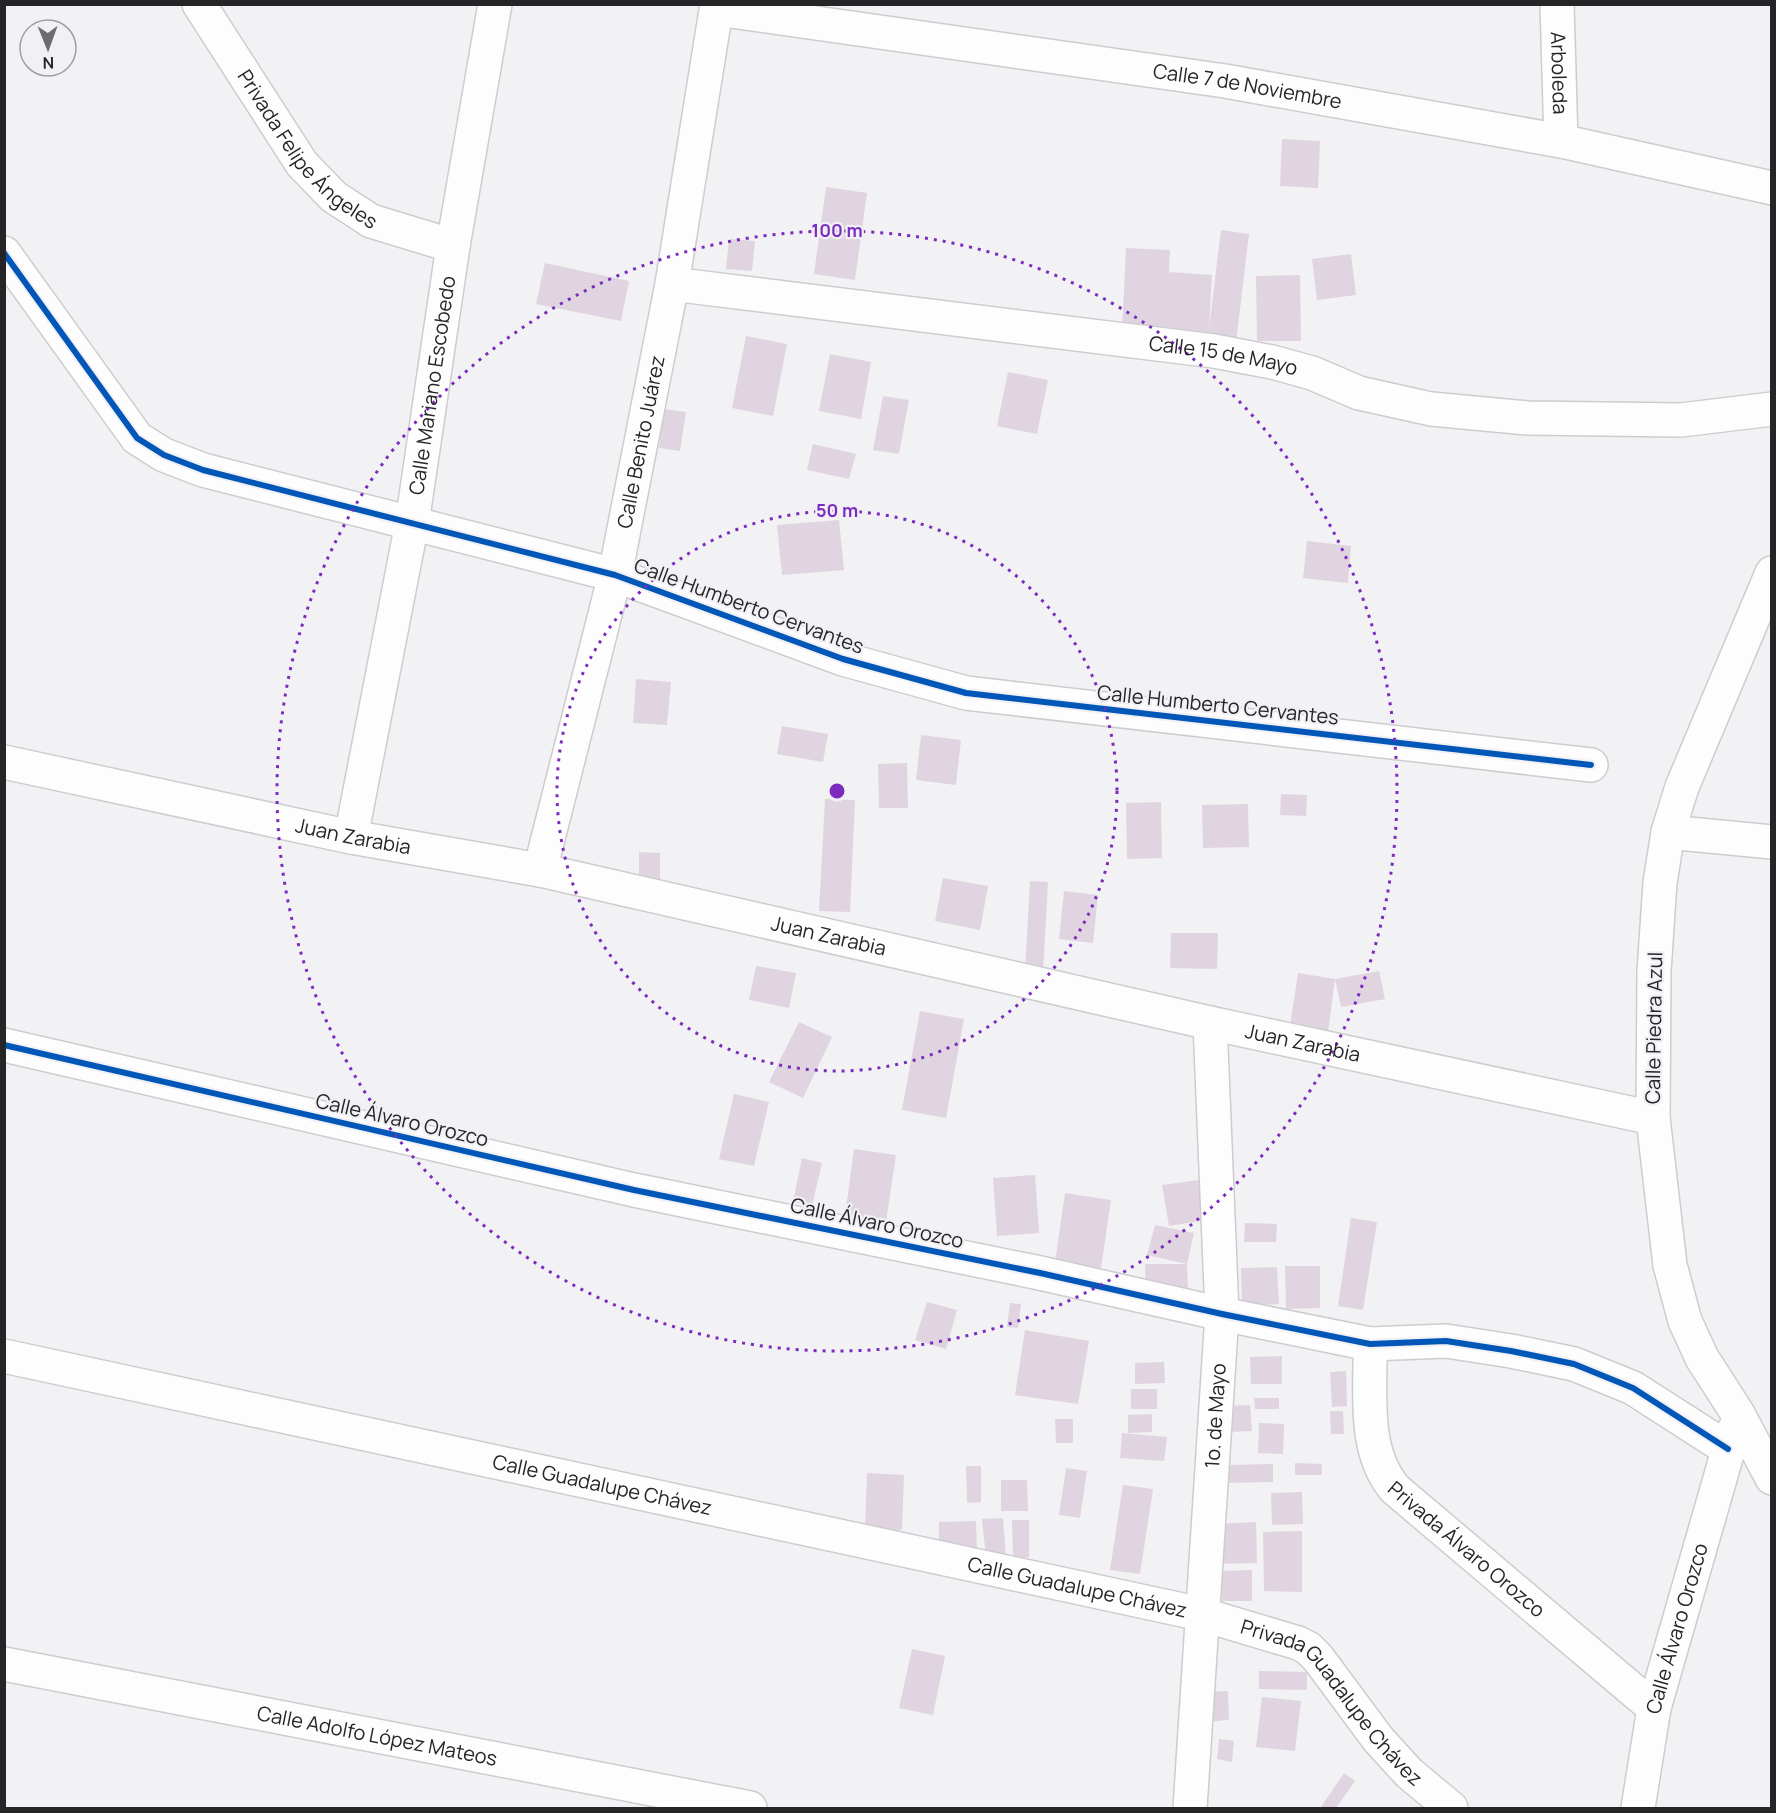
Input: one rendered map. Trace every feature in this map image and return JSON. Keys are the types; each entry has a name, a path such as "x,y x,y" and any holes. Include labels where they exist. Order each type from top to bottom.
{"street":[{"name":"Privada Felipe Ángeles","path":"199,4 302,164 334,197 371,220 453,246"},
{"name":"Calle Mariano Escobedo","path":"351,837 412,523 453,246 495,4"},
{"name":"Arboleda","path":"1557,4 1561,141"},
{"name":"Calle 7 de Noviembre","path":"717,7 1225,81 1561,141 1772,188"},
{"name":"Calle Benito Juárez","path":"540,870 615,575 672,284 717,7"},
{"name":"Calle Humberto Cervantes","path":"4,253 137,438 164,455 203,470 615,575 843,659 966,693 1591,765"},
{"name":"Calle 15 de Mayo","path":"672,284 1214,351 1272,362 1312,373 1359,393 1431,409 1528,418 1681,420 1772,409"},
{"name":"Calle Piedra Azul","path":"1772,573 1682,787 1668,832 1660,883 1654,971 1653,1118 1670,1265 1685,1321 1702,1358 1738,1413 1772,1478"},
{"name":"Juan Zarabia","path":"4,762 351,837 540,870 1210,1023 1653,1118"},
{"path":"1668,832 1772,842"},
{"name":"1o. de Mayo","path":"1190,1809 1222,1314 1210,1023"},
{"name":"Calle Álvaro Orozco","path":"4,1044 634,1190 1040,1273 1222,1314 1370,1344 1446,1341 1511,1350 1574,1364 1633,1388 1728,1449"},
{"name":"Privada Álvaro Orozco","path":"1370,1344 1372,1430 1375,1453 1383,1474 1395,1489 1654,1708"},
{"name":"Calle Guadalupe Chávez","path":"4,1356 1201,1614"},
{"name":"Calle Álvaro Orozco","path":"1638,1809 1654,1708 1738,1413"},
{"name":"Privada Guadalupe Chávez","path":"1201,1614 1308,1648 1318,1658 1378,1739 1409,1773 1450,1809"},
{"name":"Calle Adolfo López Mateos","path":"4,1664 750,1809"}],"building":[{"path":"1282,139 1320,141 1318,188 1280,186"},
{"path":"826,187 867,193 855,280 814,274"},
{"path":"1221,230 1249,234 1236,342 1122,333 1126,248 1170,250 1168,288 1169,272 1212,275 1209,329"},
{"path":"729,239 755,241 752,271 726,269"},
{"path":"1351,254 1356,295 1317,300 1312,259"},
{"path":"545,263 629,281 621,321 536,304"},
{"path":"1300,275 1301,341 1257,341 1256,276"},
{"path":"746,336 787,344 773,416 732,408"},
{"path":"830,354 871,362 861,419 819,411"},
{"path":"1008,372 1048,380 1037,434 997,426"},
{"path":"883,396 909,400 899,454 873,450"},
{"path":"664,409 686,412 680,451 659,448"},
{"path":"813,444 856,454 849,479 807,470"},
{"path":"839,520 844,570 782,575 777,525"},
{"path":"1307,541 1351,546 1348,583 1303,578"},
{"path":"636,679 671,682 667,725 633,723"},
{"path":"782,726 828,734 823,762 777,754"},
{"path":"921,735 961,740 956,785 916,780"},
{"path":"907,763 908,808 879,808 878,764"},
{"path":"1281,794 1307,795 1306,816 1280,815"},
{"path":"825,799 855,800 850,912 819,911"},
{"path":"1161,802 1162,858 1127,859 1126,803"},
{"path":"1248,804 1249,847 1203,848 1202,805"},
{"path":"639,852 660,853 660,882 639,882"},
{"path":"943,878 988,886 980,930 935,921"},
{"path":"1030,881 1048,882 1043,972 1025,971"},
{"path":"1064,891 1098,895 1093,943 1059,939"},
{"path":"1171,933 1218,933 1217,969 1170,968"},
{"path":"756,966 796,973 789,1008 749,1000"},
{"path":"1379,971 1385,999 1341,1007 1335,979"},
{"path":"1298,973 1335,979 1328,1032 1290,1026"},
{"path":"920,1011 964,1019 946,1118 902,1110"},
{"path":"799,1022 832,1037 803,1098 769,1082"},
{"path":"734,1094 769,1102 754,1166 719,1159"},
{"path":"854,1149 896,1155 885,1229 844,1223"},
{"path":"802,1158 822,1163 812,1206 793,1202"},
{"path":"1035,1175 1039,1233 997,1236 993,1178"},
{"path":"1199,1180 1206,1220 1169,1226 1162,1185"},
{"path":"1065,1193 1111,1200 1101,1268 1055,1262"},
{"path":"1351,1218 1377,1222 1363,1310 1338,1306"},
{"path":"1245,1223 1277,1224 1276,1242 1244,1242"},
{"path":"1155,1225 1194,1233 1187,1264 1147,1255"},
{"path":"1145,1264 1187,1264 1188,1289 1146,1290"},
{"path":"1285,1266 1320,1266 1320,1308 1286,1309"},
{"path":"1277,1267 1279,1304 1242,1306 1241,1268"},
{"path":"927,1302 957,1310 946,1349 915,1340"},
{"path":"1010,1303 1021,1304 1018,1328 1007,1327"},
{"path":"1025,1330 1089,1341 1078,1404 1015,1395"},
{"path":"1282,1356 1282,1384 1251,1384 1250,1357"},
{"path":"1164,1362 1165,1383 1135,1384 1135,1363"},
{"path":"1346,1371 1347,1406 1332,1407 1330,1372"},
{"path":"1131,1389 1157,1389 1157,1409 1131,1409"},
{"path":"1254,1398 1279,1398 1279,1409 1255,1409"},
{"path":"1250,1405 1252,1431 1228,1432 1227,1406"},
{"path":"1330,1411 1343,1411 1344,1434 1331,1434"},
{"path":"1152,1414 1152,1432 1128,1433 1128,1415"},
{"path":"1055,1419 1073,1419 1073,1443 1056,1443"},
{"path":"1259,1423 1284,1424 1283,1454 1258,1453"},
{"path":"1122,1433 1167,1437 1164,1461 1120,1458"},
{"path":"1295,1463 1322,1464 1322,1475 1295,1475"},
{"path":"1273,1464 1273,1482 1228,1483 1228,1465"},
{"path":"966,1466 981,1466 981,1502 967,1503"},
{"path":"1066,1468 1087,1471 1080,1518 1059,1515"},
{"path":"867,1473 904,1475 902,1530 865,1529"},
{"path":"1001,1480 1027,1480 1028,1511 1001,1511"},
{"path":"1123,1485 1153,1489 1140,1574 1110,1570"},
{"path":"1302,1492 1303,1524 1272,1525 1271,1493"},
{"path":"1003,1518 1006,1557 986,1558 982,1519"},
{"path":"1012,1520 1029,1520 1029,1557 1013,1558"},
{"path":"976,1521 977,1553 939,1554 939,1522"},
{"path":"1256,1522 1257,1563 1213,1564 1216,1524"},
{"path":"1302,1531 1302,1592 1264,1591 1263,1532"},
{"path":"1252,1570 1252,1601 1222,1601 1222,1571"},
{"path":"912,1649 945,1656 933,1715 899,1708"},
{"path":"1259,1671 1307,1672 1307,1690 1259,1689"},
{"path":"1228,1691 1229,1720 1206,1722 1204,1692"},
{"path":"1262,1697 1301,1701 1295,1751 1256,1747"},
{"path":"1219,1739 1234,1741 1232,1762 1217,1759"},
{"path":"1344,1773 1355,1781 1336,1808 1321,1807"}],"cycle path":[{"path":"4,253 137,438 164,455 203,470 615,575 843,659 966,693 1591,765"},
{"path":"4,1045 634,1190 1040,1273 1222,1314 1370,1344 1446,1341 1574,1364 1633,1388 1728,1449"}]}
